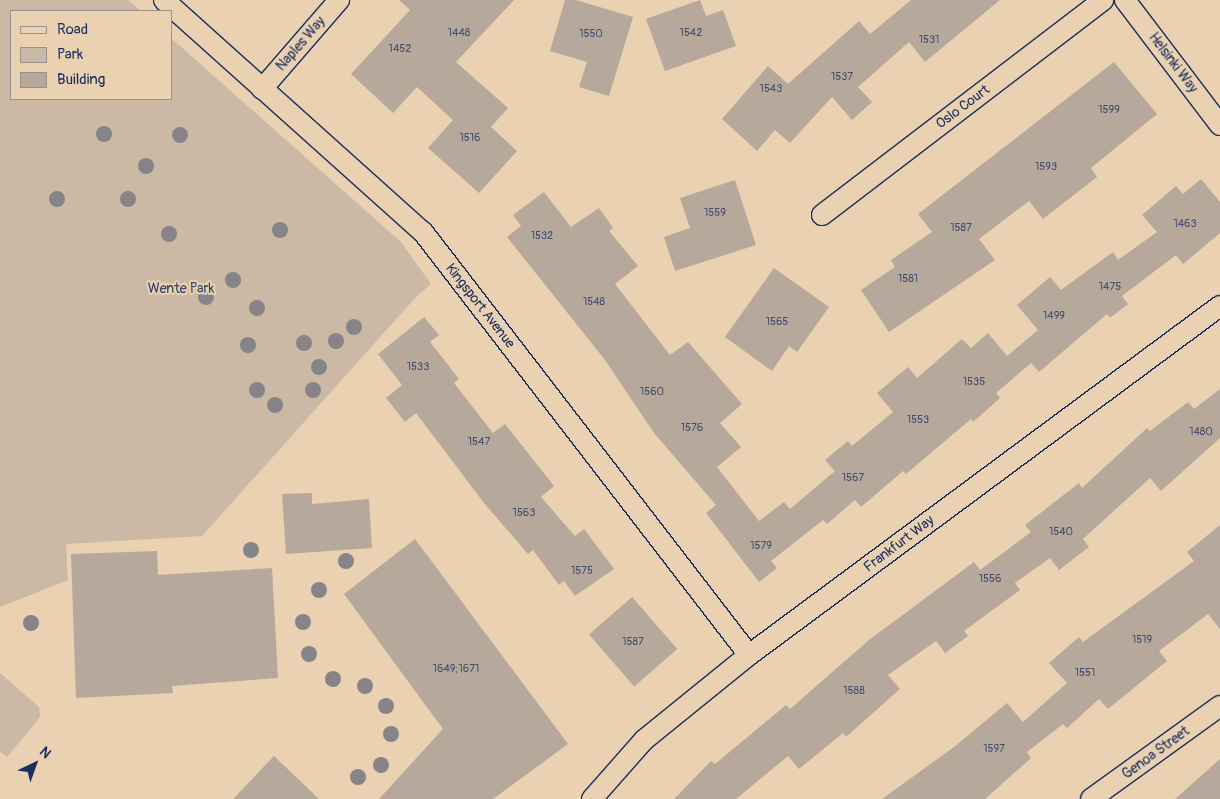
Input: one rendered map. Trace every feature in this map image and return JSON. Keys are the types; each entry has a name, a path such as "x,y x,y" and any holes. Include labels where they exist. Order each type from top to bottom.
{"street":[{"name":"Kingsport Avenue","path":"164,0 423,232 749,655"},
{"name":"Naples Way","path":"262,88 340,0"},
{"name":"Oslo Court","path":"822,215 1102,0"},
{"name":"Helsinki Way","path":"1125,0 1220,125"},
{"name":"Frankfurt Way","path":"592,799 644,740 749,655 1220,306"},
{"name":"Genoa Street","path":"1091,799 1220,706"}],"green space":[{"name":"Wente Park","path":"0,0 128,0 140,10 10,10 10,100 172,100 172,39 401,242 431,284 416,297 202,536 66,544 68,580 0,607"},
{"path":"0,673 39,707 40,717 7,757 0,751"}],"building":[{"path":"399,0 514,0 456,62 508,108 491,127 517,151 479,193 428,148 453,120 417,87 393,113 351,74 410,10"},
{"path":"565,0 576,0 633,17 609,96 579,87 587,62 550,51"},
{"path":"700,0 706,16 723,10 736,46 665,71 646,19"},
{"path":"911,0 1000,0 925,62 909,42 858,87 872,102 852,120 832,97 790,143 775,130 757,151 722,119 768,66 788,84 859,21 870,34"},
{"path":"1114,62 1157,114 1091,168 1097,177 1043,219 1029,201 979,239 995,260 889,332 861,290 895,267 891,260 932,232 918,214"},
{"path":"1201,179 1220,202 1220,233 1183,264 1176,255 1122,296 1128,304 1110,318 1107,314 1039,372 1031,363 996,393 1000,398 973,422 971,419 906,474 903,471 861,507 855,500 827,524 823,520 771,561 777,568 759,582 706,513 716,505 654,433 605,360 507,237 521,226 513,215 544,192 571,227 599,208 613,228 609,231 638,266 615,284 670,355 688,342 742,404 720,423 741,447 717,467 759,521 784,502 790,509 835,471 825,460 848,441 852,446 893,412 877,393 908,367 917,378 962,339 971,348 988,333 1007,356 1038,330 1017,305 1050,277 1061,290 1113,252 1118,260 1157,232 1142,215 1176,186 1183,194"},
{"path":"735,180 756,245 675,271 664,237 690,228 680,198"},
{"path":"774,268 829,307 797,352 789,346 772,371 725,337"},
{"path":"424,317 439,335 430,342 459,379 454,383 493,433 505,424 554,486 541,497 575,536 584,529 614,569 575,596 564,581 559,585 533,550 528,554 484,503 416,413 405,422 386,398 402,385 378,354"},
{"path":"1220,389 1220,438 1161,491 1150,478 1083,539 1089,547 1059,570 1050,558 1015,583 1020,590 964,631 968,636 945,653 936,641 888,675 900,689 846,737 843,733 799,769 788,756 736,799 674,799 711,761 715,764 786,705 790,709 869,640 974,562 980,570 1031,532 1025,525 1079,483 1082,488 1147,428 1150,431 1188,402 1194,409"},
{"path":"312,493 312,504 369,499 372,548 286,554 282,494"},
{"path":"1220,525 1220,629 1208,614 1159,651 1167,661 1108,709 1099,699 1067,728 1063,724 1027,752 1031,758 985,799 882,799 954,747 1007,703 1023,722 1067,683 1049,663 1079,637 1083,642 1194,561 1187,552"},
{"path":"415,539 568,744 493,799 379,799 443,729 344,594"},
{"path":"157,551 158,575 272,568 278,678 172,686 173,693 76,698 71,554"},
{"path":"632,597 677,649 634,686 589,634"},
{"path":"274,756 319,799 233,799"},
{"path":"1220,759 1220,799 1175,799"}]}
